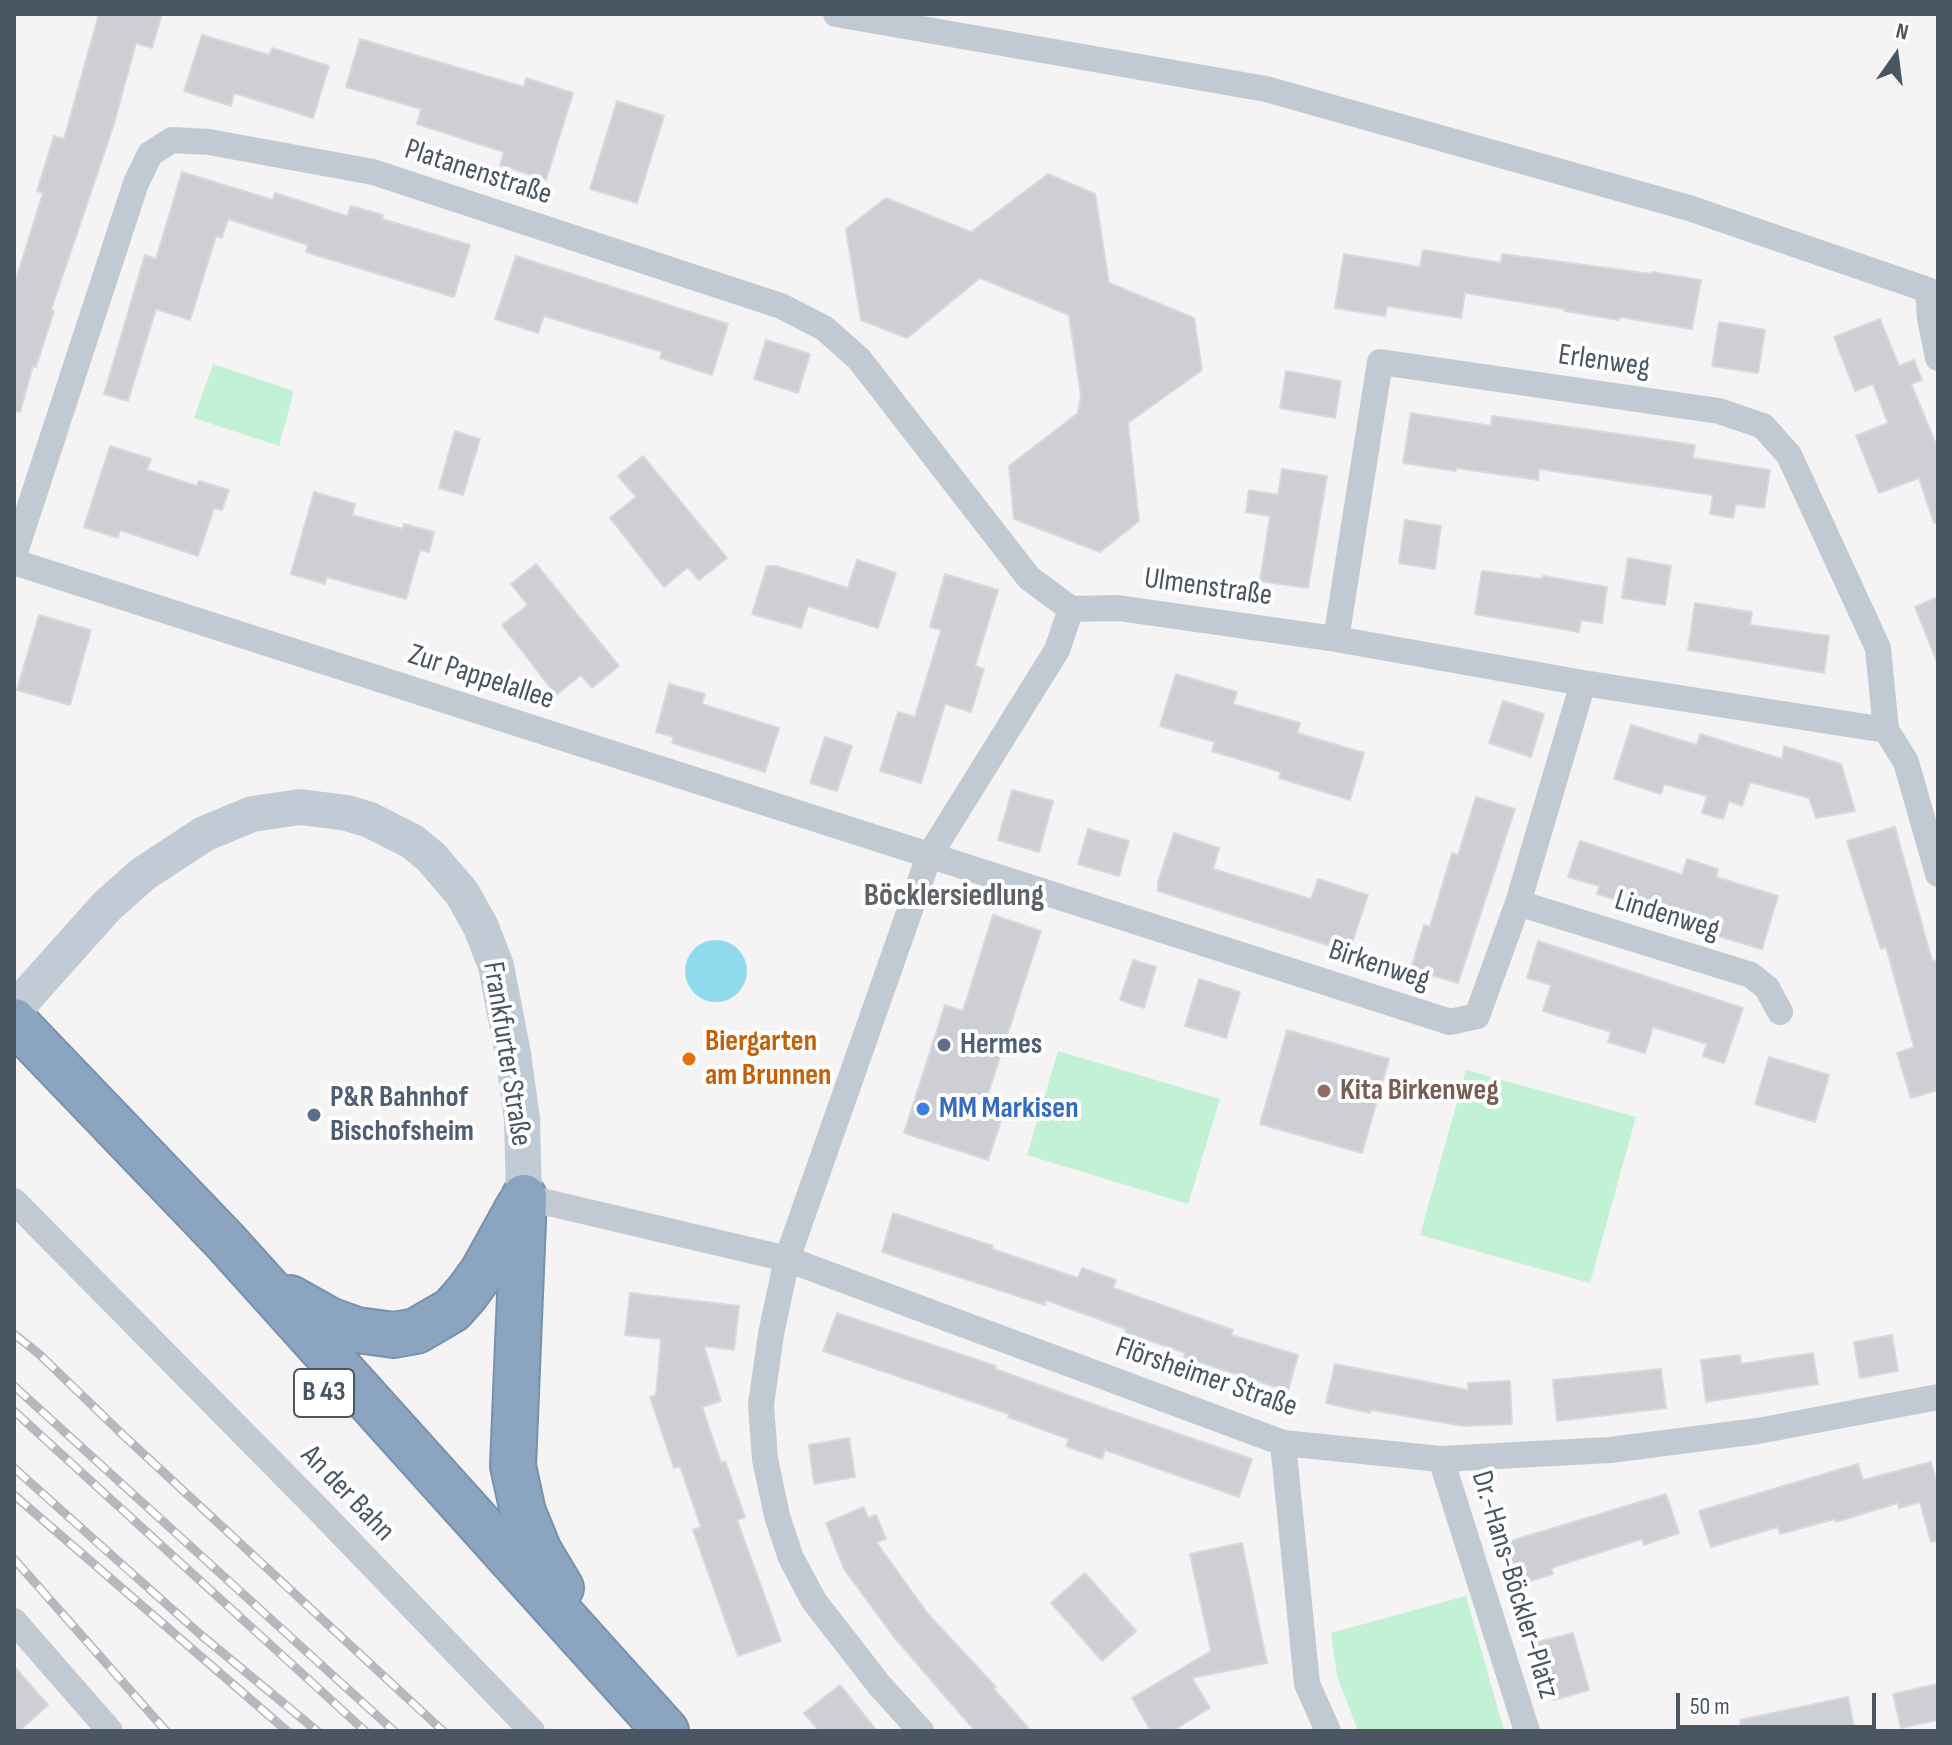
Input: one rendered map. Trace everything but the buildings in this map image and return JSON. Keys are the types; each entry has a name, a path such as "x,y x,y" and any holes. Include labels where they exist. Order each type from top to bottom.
{"highway":[{"name":"B 43","path":"14,1021 225,1241 666,1731"},
{"name":"B 43","path":"14,1060 176,1227 630,1731"},
{"path":"225,1241 290,1298 329,1320 357,1330 394,1335 416,1331 452,1310 483,1271 524,1197"},
{"path":"524,1197 513,1466 523,1512 539,1551 608,1666"}],"street":[{"path":"836,14 1266,89 1689,208 1928,290 1938,358"},
{"name":"Platanenstraße","path":"14,555 136,183 150,154 172,140 209,142 373,172 781,306 824,328 859,359 1029,578 1071,609"},
{"name":"Erlenweg","path":"1336,639 1380,362 1719,411 1763,426 1789,455 1878,648 1886,730"},
{"name":"Zur Pappelallee","path":"14,562 929,856"},
{"name":"Ulmenstraße","path":"1071,609 1118,608 1336,639 1583,683 1886,730"},
{"path":"921,1731 880,1686 814,1601 791,1558 777,1516 765,1459 761,1405 771,1334 787,1259 929,856 1057,650 1071,609"},
{"name":"Birkenweg","path":"929,856 1450,1022 1477,1016 1518,903 1583,683"},
{"path":"1886,730 1906,762 1938,874"},
{"name":"Frankfurter Straße","path":"14,1010 107,906 143,874 204,834 252,814 300,807 347,813 392,829 413,842 448,874 481,927 496,966 523,1132 524,1197"},
{"name":"Lindenweg","path":"1518,903 1751,975 1767,988 1780,1012"},
{"name":"Flörsheimer Straße","path":"524,1197 787,1259 1283,1443 1441,1459 1625,1448 1758,1431 1938,1397"},
{"name":"An der Bahn","path":"14,1201 532,1731"},
{"path":"1283,1443 1307,1684 1328,1731"},
{"name":"Dr.-Hans-Böckler-Platz","path":"1441,1459 1527,1731"},
{"path":"14,1621 110,1731"}],"green space":[{"path":"213,364 294,391 279,446 194,418"},
{"path":"1058,1051 1220,1099 1188,1204 1027,1155"},
{"path":"1466,1070 1636,1117 1590,1283 1420,1235"},
{"path":"1466,1596 1504,1731 1358,1731 1337,1676 1331,1633"}],"water":[{"path":"716,940 728,942 738,949 745,959 745,983 738,993 728,1000 716,1002 704,1000 694,993 687,983 685,971 687,959 694,949 704,942"}],"railway":[{"path":"14,1334 443,1731"},
{"path":"14,1386 394,1731"},
{"path":"14,1411 365,1731"},
{"path":"14,1468 201,1635 317,1731"},
{"path":"14,1495 287,1731"},
{"path":"14,1559 166,1731"}],"place":[{"name":"Hermes","path":"944,1045"},
{"name":"Biergarten am Brunnen","path":"689,1059"},
{"name":"Kita Birkenweg","path":"1324,1091"},
{"name":"MM Markisen","path":"923,1109"},
{"name":"P&R Bahnhof Bischofsheim","path":"314,1115"}],"district":[{"name":"Böcklersiedlung","path":"954,897"}]}
